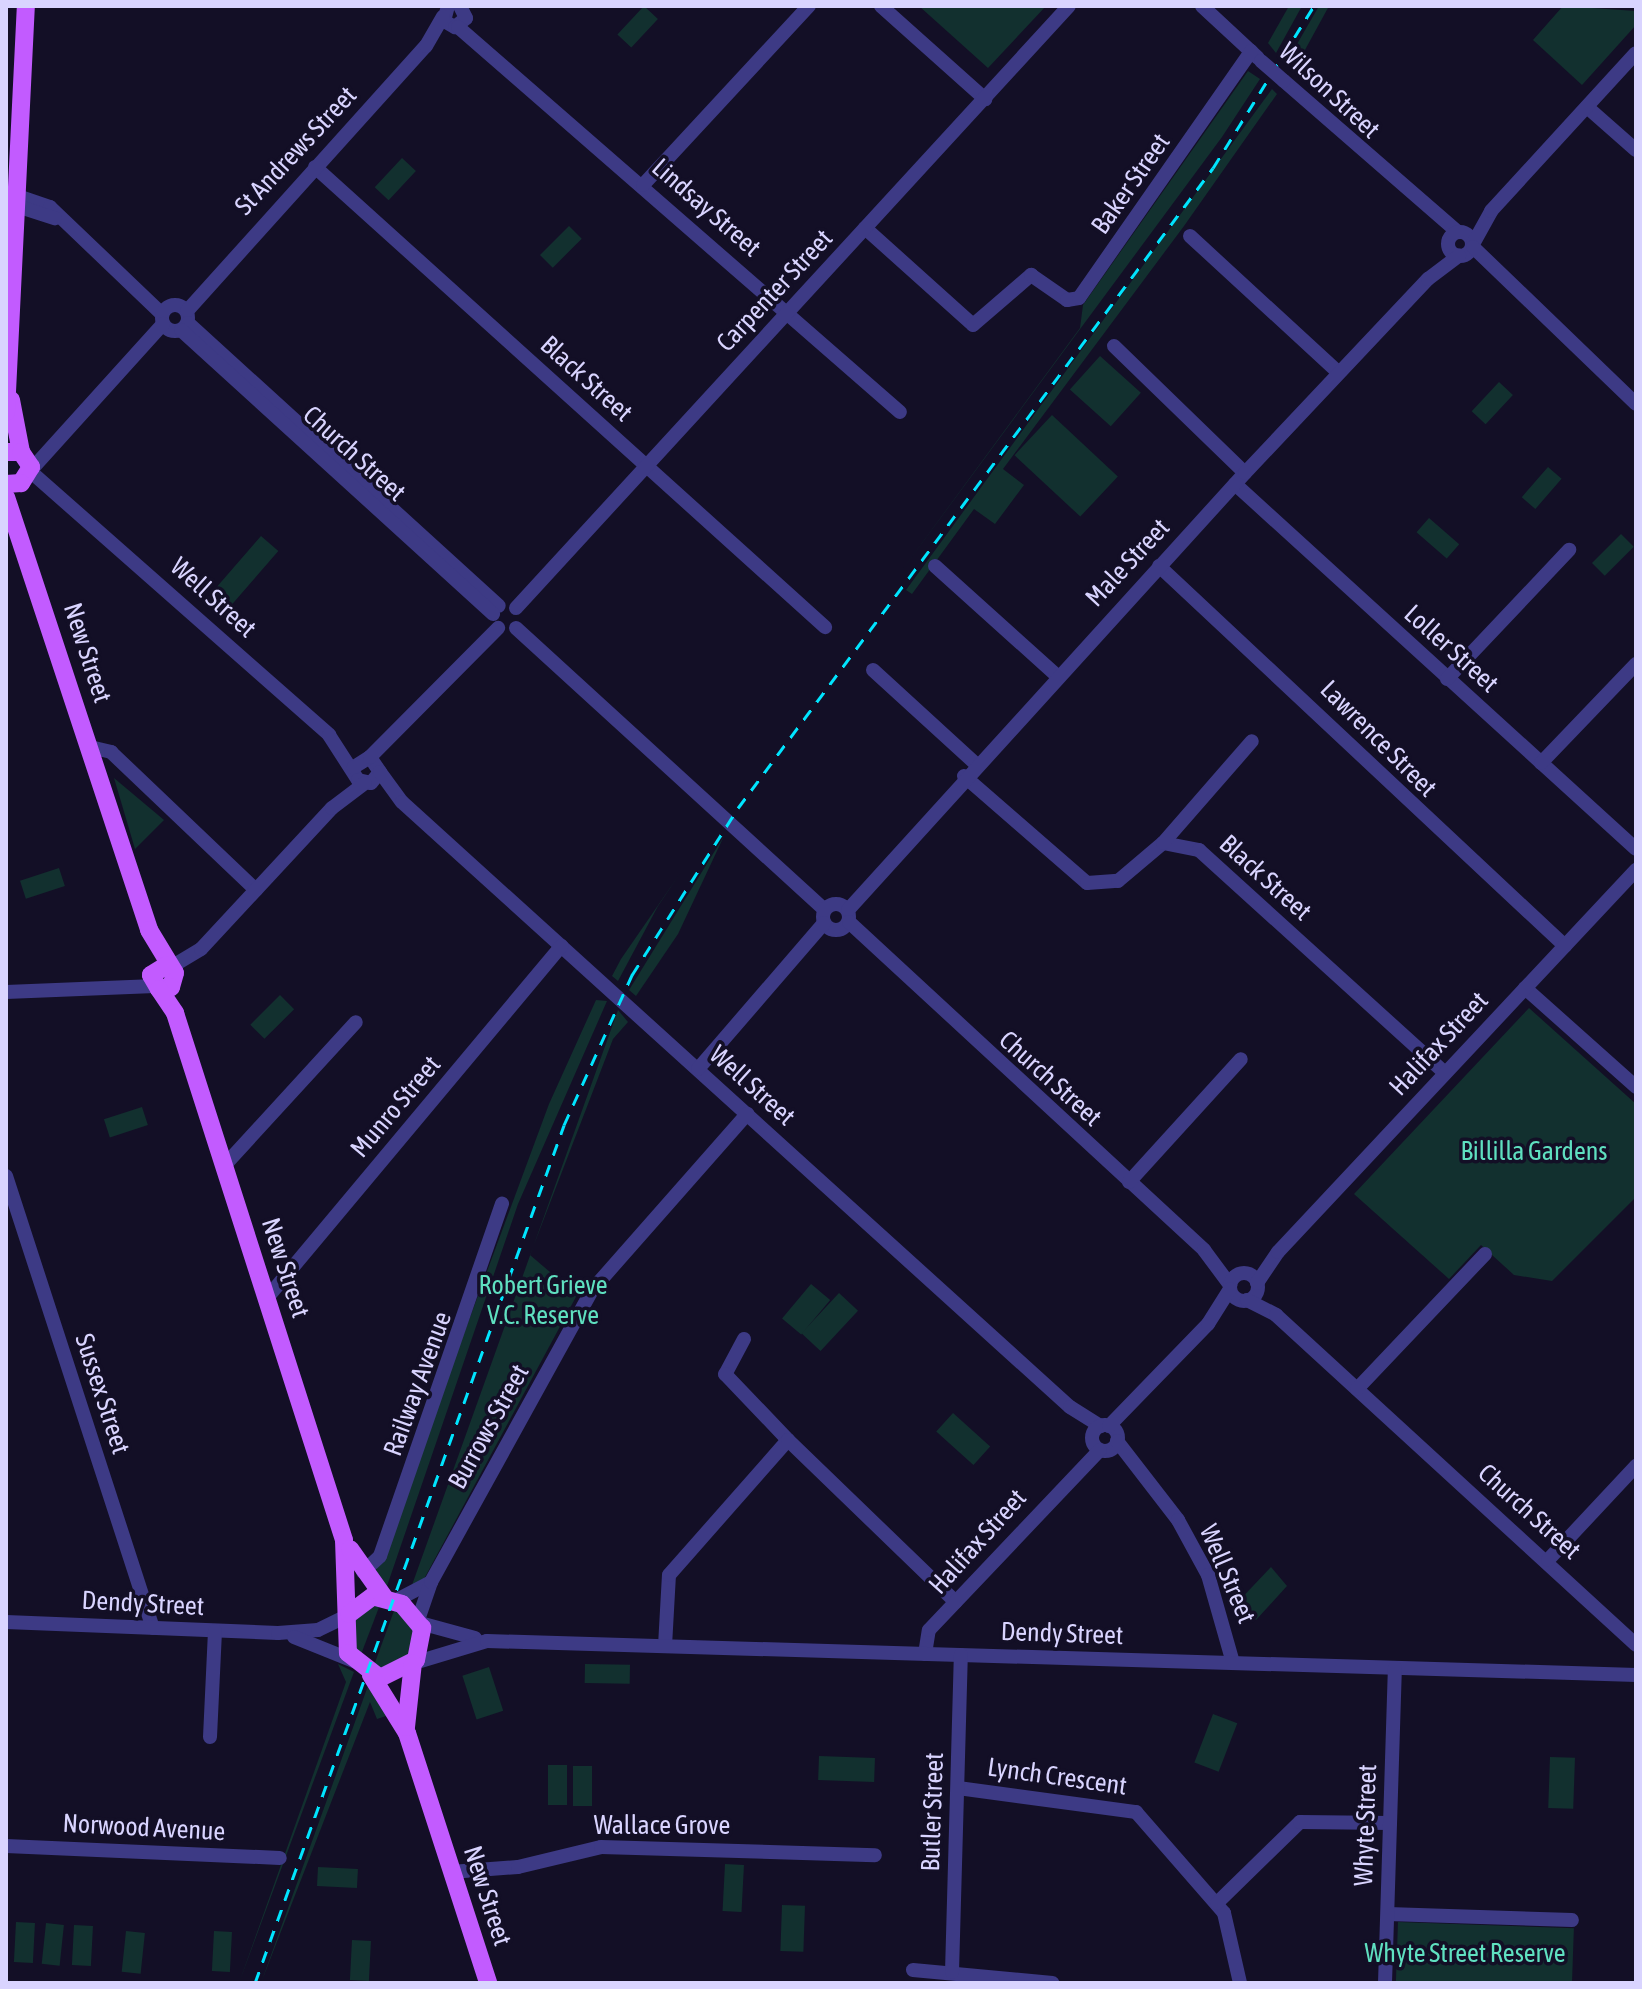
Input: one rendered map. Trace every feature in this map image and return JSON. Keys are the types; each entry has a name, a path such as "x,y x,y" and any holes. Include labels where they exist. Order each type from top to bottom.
{"main road":[{"name":"New Street","path":"6,412 18,201 13,141 26,6"},
{"name":"New Street","path":"9,389 18,472 20,529 356,1574 349,1615"},
{"path":"356,1574 390,1599 419,1622 414,1663 392,1676 371,1675 354,1661 345,1641 349,1615 369,1598 390,1599"},
{"name":"New Street","path":"407,1733 414,1663"},
{"name":"New Street","path":"371,1675 407,1733 488,1983"}],"street":[{"path":"643,185 809,6"},
{"path":"881,6 985,99"},
{"name":"Carpenter Street","path":"516,608 1069,6"},
{"name":"Wilson Street","path":"1202,6 1454,238"},
{"name":"Lindsay Street","path":"455,14 900,412"},
{"name":"St Andrews Street","path":"18,472 61,441 455,14"},
{"name":"Male Street","path":"698,1069 1056,675 1339,373 1428,279 1466,251 1491,211 1636,53"},
{"name":"Baker Street","path":"865,228 975,326 1035,275 1067,300 1083,294 1256,56"},
{"path":"1587,107 1636,150"},
{"name":"Black Street","path":"315,167 825,627"},
{"name":"Church Street","path":"18,201 44,202 141,292 175,318 497,616"},
{"name":"Male Street","path":"1428,279 1454,238 1491,211"},
{"path":"1190,236 1339,373"},
{"path":"1454,238 1636,404"},
{"path":"1454,238 1466,251"},
{"name":"Loller Street","path":"1114,346 1240,479 1447,679 1636,849"},
{"path":"52,485 48,469 61,441"},
{"name":"Well Street","path":"18,472 52,485 329,735 366,783 402,802"},
{"name":"Well Street","path":"18,472 64,498"},
{"path":"1447,679 1569,550"},
{"path":"935,566 1056,675"},
{"name":"Lawrence Street","path":"1159,566 1565,946"},
{"path":"6,992 125,987 163,977 201,949 332,808 380,770 404,729 497,616 516,608 516,628"},
{"path":"497,616 516,628"},
{"name":"Church Street","path":"516,628 811,891 1204,1250 1251,1279 1276,1315 1548,1560 1636,1645"},
{"path":"1541,763 1636,664"},
{"path":"873,670 975,763"},
{"path":"332,808 354,768 404,729"},
{"name":"Well Street","path":"329,735 368,757 402,802 1138,1471 1208,1575 1233,1663"},
{"path":"964,776 1087,883 1118,881 1163,843 1252,741"},
{"path":"90,747 106,748 256,890"},
{"path":"98,770 127,770"},
{"name":"Black Street","path":"1163,843 1205,855 1445,1073"},
{"name":"Halifax Street","path":"925,1654 929,1630 1208,1324 1230,1287 1251,1279 1278,1252 1636,870"},
{"name":"Munro Street","path":"267,1298 561,946"},
{"path":"1525,988 1636,1087"},
{"path":"224,1166 356,1022"},
{"path":"1129,1182 1241,1059"},
{"name":"Burrows Street","path":"419,1622 431,1582 592,1290 747,1114"},
{"name":"Sussex Street","path":"6,1176 153,1628"},
{"name":"Railway Avenue","path":"356,1574 380,1556 502,1203"},
{"name":"Church Street","path":"1204,1250 1230,1287 1244,1300 1276,1315"},
{"path":"1357,1389 1485,1254"},
{"name":"Halifax Street","path":"1208,1324 1244,1300 1251,1279"},
{"path":"744,1339 725,1374 788,1440 956,1602"},
{"path":"665,1646 669,1575 788,1440"},
{"path":"1548,1560 1636,1466"},
{"path":"390,1599 431,1582"},
{"name":"Dendy Street","path":"6,1622 278,1633 321,1629 349,1615"},
{"name":"Church Street","path":"1607,1615 1636,1636"},
{"name":"Dendy Street","path":"419,1622 487,1641 1636,1675"},
{"path":"210,1737 215,1631"},
{"name":"Dendy Street","path":"278,1633 324,1644 354,1661"},
{"name":"Dendy Street","path":"414,1663 487,1641"},
{"name":"Butler Street","path":"952,1972 961,1655"},
{"name":"Whyte Street","path":"1385,1983 1395,1668"},
{"name":"Lynch Crescent","path":"958,1788 1136,1812 1217,1903 1240,1983"},
{"path":"1217,1903 1300,1822 1390,1823"},
{"name":"Norwood Avenue","path":"6,1846 280,1858"},
{"name":"Wallace Grove","path":"451,1872 518,1867 601,1847 875,1855"},
{"path":"1388,1914 1572,1920"},
{"path":"913,1970 1052,1983"}],"green space":[{"path":"644,6 658,19 631,47 617,35"},
{"path":"919,6 1046,6 988,68"},
{"path":"1289,6 1302,6 1276,53 1268,43"},
{"path":"1319,6 1329,6 1294,70 1286,63"},
{"path":"1563,6 1636,11 1636,25 1582,85 1533,40"},
{"path":"1248,71 1260,79 1222,137 894,581 1080,328 1083,305"},
{"path":"1272,89 1277,94 1184,226 1003,469 1024,485 995,524 974,509 912,594 906,590"},
{"path":"402,158 416,171 389,200 375,187"},
{"path":"569,226 582,239 553,268 540,255"},
{"path":"1100,356 1141,393 1111,426 1070,389"},
{"path":"1499,382 1513,395 1486,424 1472,411"},
{"path":"1052,415 1118,476 1080,517 1014,455"},
{"path":"1548,467 1562,479 1535,509 1522,497"},
{"path":"1429,518 1459,544 1447,559 1417,532"},
{"path":"1621,534 1634,547 1605,576 1592,563"},
{"path":"261,536 278,551 222,616 205,601"},
{"path":"114,778 164,820 135,849"},
{"path":"724,836 678,934 636,996 629,990"},
{"path":"59,868 65,886 26,899 20,881"},
{"path":"681,872 658,906 618,981 612,976 621,959"},
{"path":"280,995 294,1009 264,1039 250,1025"},
{"path":"596,1000 607,1001 518,1204 386,1589 376,1571 549,1104"},
{"name":"Billilla Gardens","path":"1529,1008 1636,1104 1636,1197 1552,1281 1514,1275 1481,1245 1449,1279 1354,1194"},
{"path":"618,1010 628,1022 613,1039 533,1246"},
{"path":"142,1107 148,1125 110,1137 104,1119"},
{"name":"Robert Grieve V.C. Reserve","path":"530,1255 577,1295 424,1579 412,1585"},
{"path":"811,1284 830,1300 801,1335 782,1318"},
{"path":"839,1293 858,1311 821,1351 801,1333"},
{"path":"953,1413 990,1446 973,1465 936,1432"},
{"path":"1271,1567 1287,1586 1256,1620 1247,1618 1235,1605"},
{"path":"381,1602 360,1657 352,1641 357,1615"},
{"path":"395,1608 414,1625 416,1647 396,1670 373,1668"},
{"path":"338,1664 354,1672 239,1983 346,1682"},
{"path":"585,1664 630,1665 630,1684 585,1683"},
{"path":"489,1667 503,1711 477,1719 462,1676"},
{"path":"369,1683 389,1715 377,1719 370,1702 261,1983"},
{"path":"1213,1714 1237,1723 1219,1772 1194,1763"},
{"path":"819,1756 875,1758 874,1782 818,1780"},
{"path":"1550,1757 1575,1758 1573,1809 1548,1808"},
{"path":"548,1765 567,1765 567,1805 548,1805"},
{"path":"573,1766 592,1766 592,1806 573,1806"},
{"path":"725,1864 744,1865 742,1912 723,1911"},
{"path":"318,1867 358,1869 357,1888 317,1886"},
{"path":"782,1905 805,1906 803,1952 780,1951"},
{"path":"16,1922 35,1923 33,1963 14,1962"},
{"name":"Whyte Street Reserve","path":"1398,1922 1574,1928 1572,1983 1396,1983"},
{"path":"46,1923 64,1925 60,1966 42,1964"},
{"path":"74,1925 93,1926 91,1966 72,1965"},
{"path":"126,1931 145,1933 141,1974 122,1972"},
{"path":"214,1931 232,1932 230,1972 212,1971"},
{"path":"352,1940 371,1941 369,1981 350,1980"}],"railway":[{"path":"255,1983 564,1125 632,975 738,808 1213,168 1314,6"}]}
